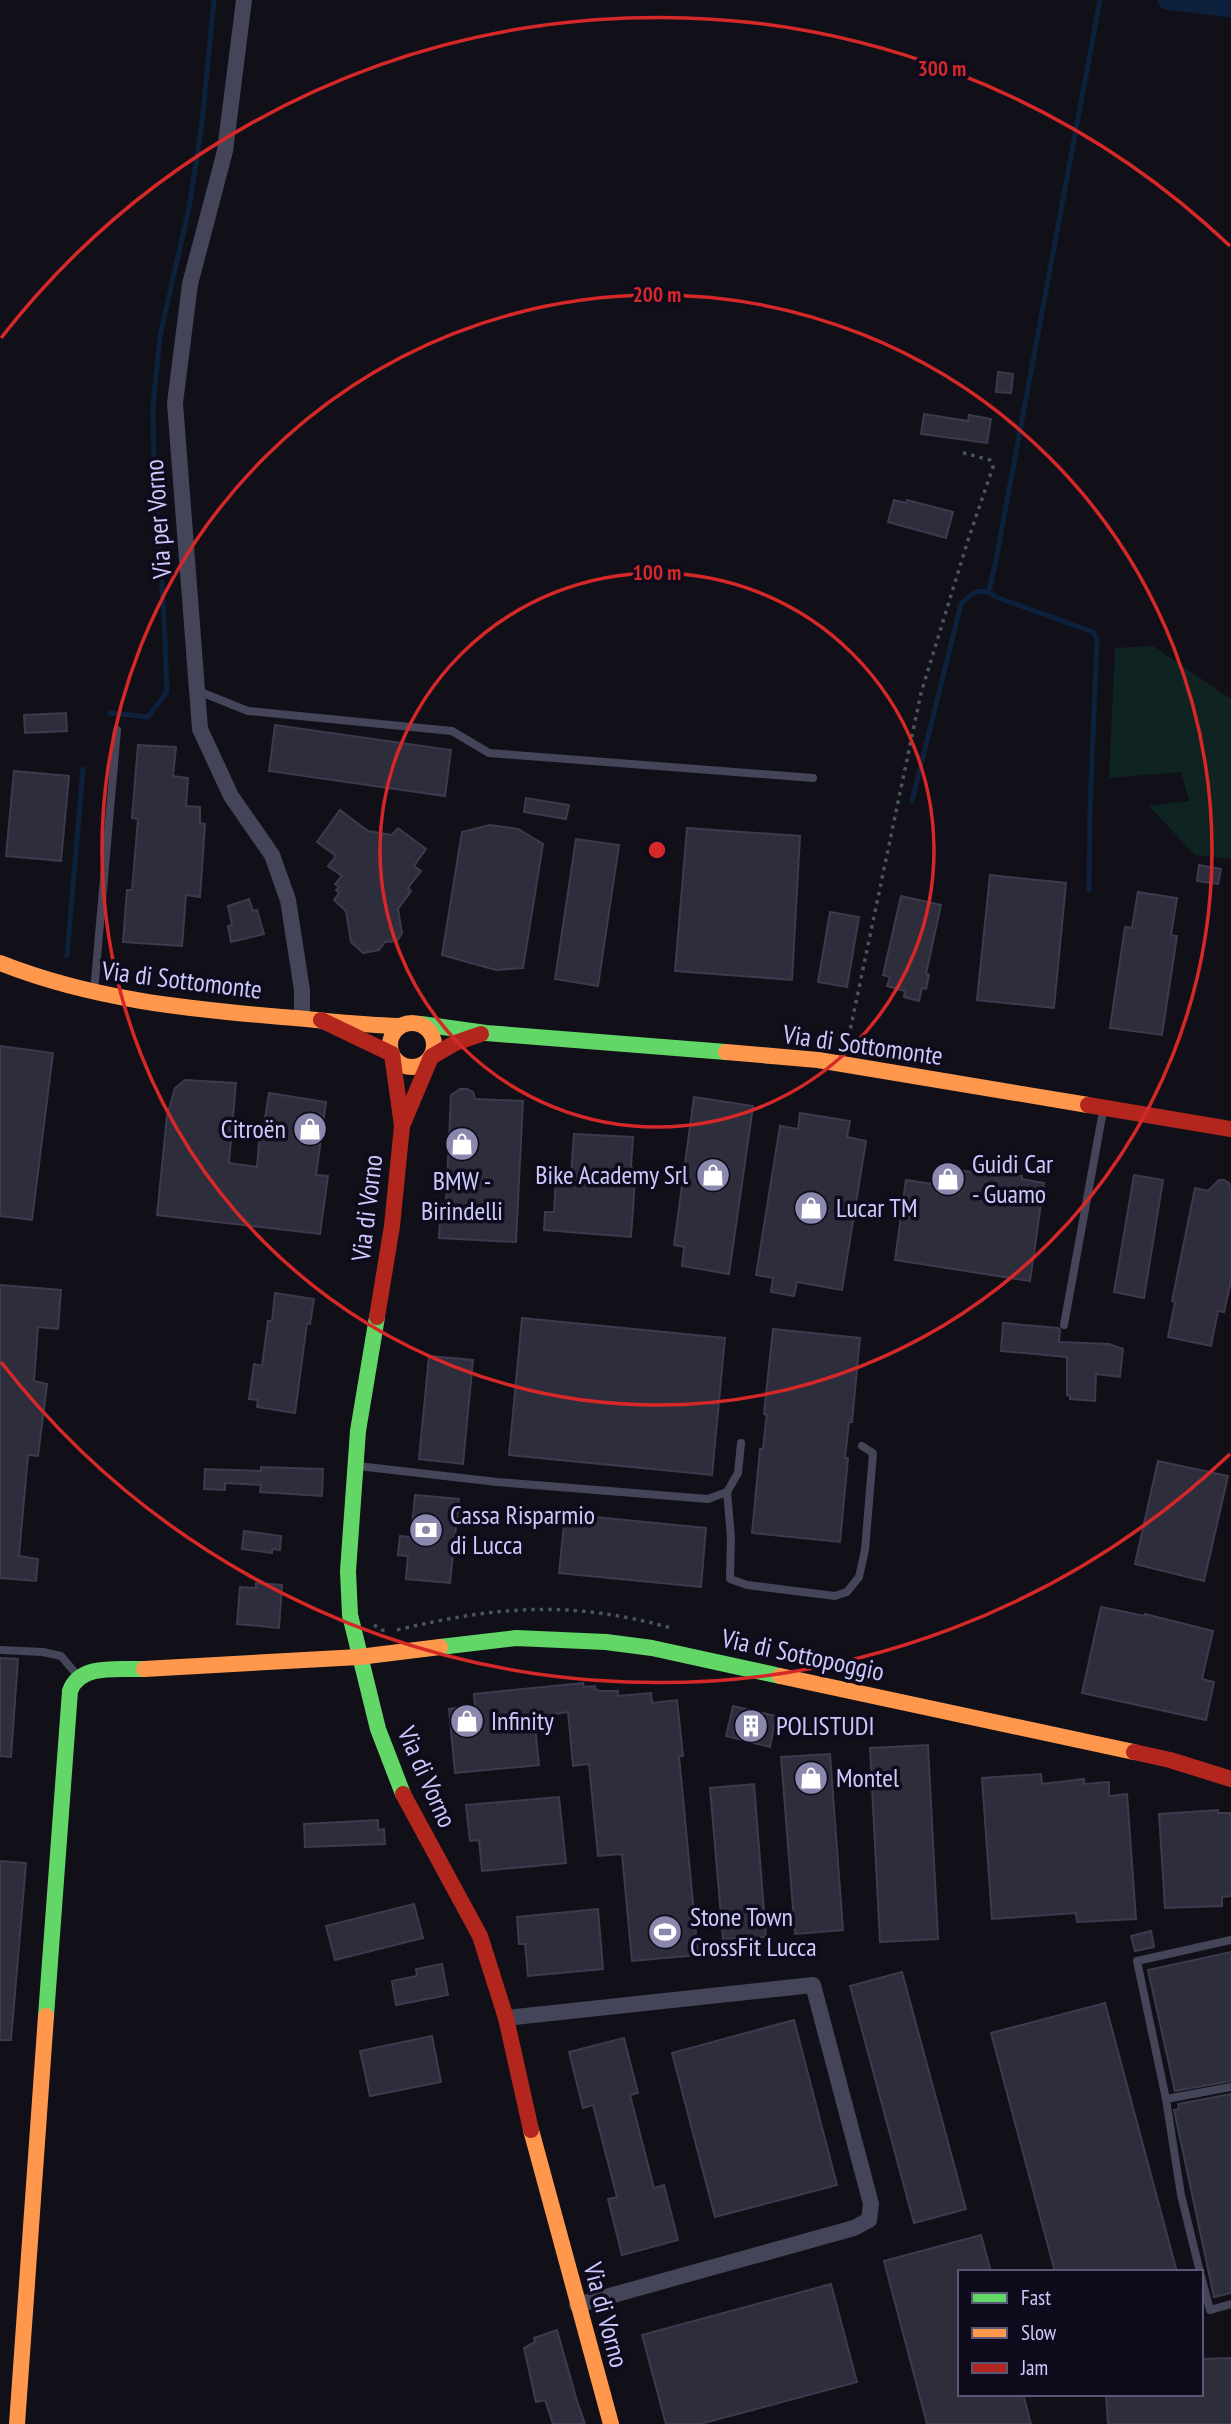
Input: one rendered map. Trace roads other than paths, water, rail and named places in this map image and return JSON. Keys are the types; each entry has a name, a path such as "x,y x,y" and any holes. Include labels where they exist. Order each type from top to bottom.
{"street":[{"name":"Via per Vorno","path":"244,0 225,151 190,284 175,403 200,729 231,796 272,855 288,900 302,990 302,1018"},
{"name":"Via di Sottomonte","path":"0,963 22,973 94,995 168,1008 399,1026 414,1022 486,1033 818,1060 1231,1129"},
{"name":"Via di Sottomonte","path":"321,1020 392,1054 403,1065 411,1067 418,1066 455,1043 486,1033"},
{"path":"421,1024 433,1035 434,1050 431,1057"},
{"path":"392,1054 390,1039 399,1026"},
{"name":"Via di Vorno","path":"392,1054 402,1126 392,1226 358,1431 348,1571 351,1615 378,1729 398,1783 480,1936 506,2018 528,2117 611,2424"},
{"name":"Via di Vorno","path":"402,1126 431,1057"},
{"name":"Via di Sottopoggio","path":"78,1676 94,1670 359,1657 516,1638 618,1643 652,1648 1170,1760 1231,1779"},
{"path":"18,2424 70,1691 78,1676"},
{"path":"506,2018 813,1985 871,2204 869,2220 854,2228 577,2305"}],"lane":[{"path":"197,690 248,711 452,731 489,753 813,778"},
{"path":"94,995 117,730"},
{"path":"1064,1325 1104,1108"},
{"path":"741,1443 738,1473 727,1492 731,1537 730,1579 747,1585 835,1596 847,1592 859,1577 865,1550 873,1453 862,1446"},
{"path":"355,1465 497,1482 708,1499 727,1492"},
{"path":"0,1650 43,1652 61,1656 78,1676"},
{"path":"1200,2270 1181,2194 1166,2099 1137,1961 1231,1940"},
{"path":"1166,2099 1231,2087"},
{"path":"1203,2282 1210,2310 1231,2304"}],"waterway":[{"path":"110,713 148,717 167,692 154,478 153,406 160,336 189,208 202,123 214,0"},
{"path":"989,591 1100,0"},
{"path":"1167,0 1231,8"},
{"path":"912,801 961,604 965,600 982,591 1093,632 1097,639 1089,890"},
{"path":"67,956 83,769"}],"place":[{"name":"Citroën","path":"310,1129"},
{"name":"BMW - Birindelli","path":"462,1144"},
{"name":"Bike Academy Srl","path":"713,1175"},
{"name":"Guidi Car - Guamo","path":"948,1179"},
{"name":"Lucar TM","path":"811,1208"},
{"name":"Cassa Risparmio di Lucca","path":"426,1530"},
{"name":"Infinity","path":"467,1721"},
{"name":"POLISTUDI","path":"751,1726"},
{"name":"Montel","path":"811,1778"},
{"name":"Stone Town CrossFit Lucca","path":"665,1932"}]}
